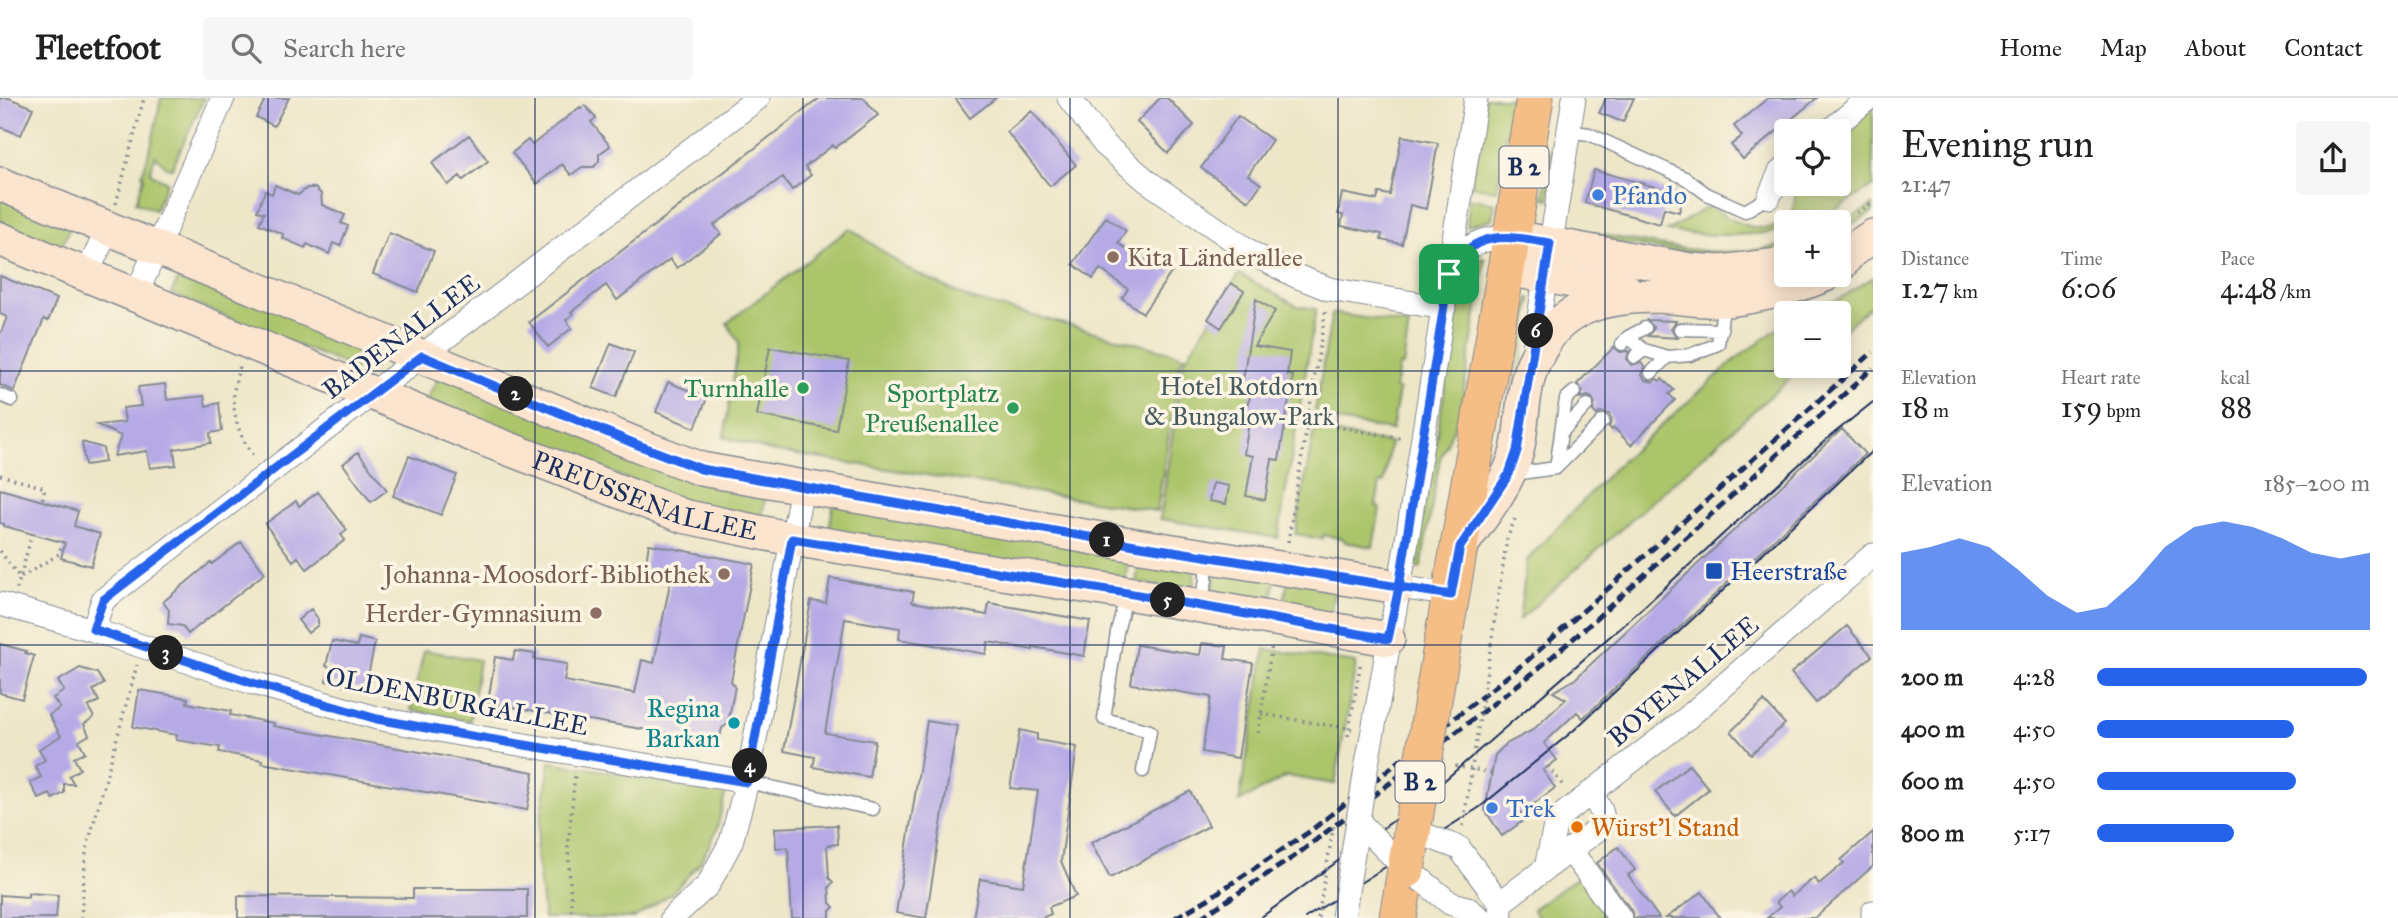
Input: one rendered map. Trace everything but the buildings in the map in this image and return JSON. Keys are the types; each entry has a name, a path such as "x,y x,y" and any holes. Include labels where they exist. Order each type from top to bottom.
{"main road":[{"name":"B 2","path":"1407,893 1412,830 1535,98"}],"street":[{"path":"136,295 223,98"},
{"name":"BADENALLEE","path":"93,629 103,600 758,98"},
{"path":"1069,98 1104,144 1147,181 1255,255 1329,289 1444,308"},
{"path":"1343,918 1365,775 1375,647 1399,587 1476,98"},
{"path":"1460,547 1509,474 1517,451 1574,98"},
{"path":"1844,119 1869,98"},
{"name":"PREUSSENALLEE","path":"0,184 112,216 158,250 701,469 1199,555 1451,595"},
{"path":"1769,198 1774,186"},
{"path":"86,275 112,216"},
{"path":"1449,274 1463,251 1478,242 1496,237 1510,253 1548,259 1721,272 1774,266"},
{"name":"PREUSSENALLEE","path":"0,239 548,465 683,516 792,539 1191,604 1375,647"},
{"path":"1548,259 1657,296"},
{"path":"1531,368 1546,339 1562,322 1576,311 1601,301 1657,296 1692,300 1723,315 1759,295 1793,287"},
{"path":"672,918 708,885 732,842 747,782 802,487"},
{"name":"BOYENALLEE","path":"1546,869 1555,826 1561,816 1687,718 1873,555"},
{"name":"OLDENBURGALLEE","path":"8,600 253,683 377,719 747,782"},
{"path":"1412,830 1460,840 1501,911 1546,869 1601,827 1603,813 1583,798"},
{"path":"1358,821 1407,893 1467,908 1480,918"},
{"path":"1571,850 1620,918"},
{"path":"1873,912 1873,918"}],"lane":[{"path":"1568,131 1589,134 1685,178 1706,194 1745,211 1769,198"},
{"path":"1645,328 1625,341 1640,353 1667,357 1690,355 1718,344 1723,315 1680,329"},
{"path":"1651,373 1667,357"},
{"path":"1556,468 1566,399 1574,392"},
{"path":"1561,433 1587,405"},
{"path":"1509,474 1556,468 1603,421"},
{"path":"1191,604 1203,594 1207,569 1199,555"},
{"path":"1127,593 1117,632 1104,719 1150,731 1143,771"},
{"path":"747,782 873,809"}],"path":[{"path":"112,216 144,98"},
{"path":"1288,544 1329,289"},
{"path":"243,360 233,390 233,414 248,449 256,460"},
{"path":"1308,422 1400,438"},
{"path":"0,475 45,488 42,501"},
{"path":"8,600 20,578 33,534"},
{"path":"20,578 59,554 62,540"},
{"path":"0,551 20,578"},
{"path":"1258,733 1272,642"},
{"path":"1460,840 1491,644"},
{"path":"1347,740 1375,647"},
{"path":"81,918 86,851 137,664"},
{"path":"1261,714 1357,729"},
{"path":"572,918 568,848 576,764"},
{"path":"1455,766 1492,773"},
{"path":"1548,766 1583,798"},
{"path":"1318,918 1336,811"}],"green space":[{"path":"161,98 204,98 172,168 168,168 155,156 150,173 167,182 155,210 136,202 144,178 142,175"},
{"path":"1485,98 1512,98 1497,190 1471,186"},
{"path":"1559,98 1566,98 1549,199 1543,198"},
{"path":"1873,105 1873,186 1834,210 1792,210 1794,196 1851,196 1851,123"},
{"path":"0,194 72,223 61,247 0,222"},
{"path":"1469,198 1495,203 1492,219 1467,226"},
{"path":"1873,205 1873,212 1851,224 1851,218"},
{"path":"1710,206 1738,223 1767,228 1774,226 1774,232 1724,235 1667,231"},
{"path":"850,228 906,268 970,299 1185,356 1180,362 1157,511 771,451 724,437 739,343 727,323"},
{"path":"1581,231 1710,251 1736,252 1774,247 1774,252 1735,256 1684,253 1581,236"},
{"path":"1485,259 1460,414 1440,459 1421,567 1418,569 1415,566 1463,279 1471,264"},
{"path":"183,268 374,348 356,369 171,294"},
{"name":"Hotel Rotdorn & Bungalow-Park","path":"1239,274 1297,306 1316,309 1278,538 1160,519 1183,363"},
{"path":"1873,277 1873,304 1851,323 1851,301 1833,301"},
{"path":"1528,298 1531,299 1510,448 1501,447"},
{"path":"1332,313 1409,325 1403,366 1399,366 1395,389 1399,390 1392,430 1314,417"},
{"path":"1774,331 1774,378 1791,378 1519,620 1527,560 1616,466 1736,359"},
{"path":"440,375 766,494 761,521 722,516 426,400"},
{"path":"1314,430 1390,443 1384,483 1380,483 1376,506 1380,508 1373,547 1323,535 1322,539 1295,534"},
{"path":"834,502 1129,554 1125,583 828,534"},
{"path":"1140,556 1193,568 1195,583 1190,589 1136,583"},
{"path":"1214,567 1276,577 1270,607 1209,598 1214,583"},
{"path":"1288,579 1335,587 1330,616 1283,609"},
{"path":"1265,649 1356,663 1335,784 1287,776 1239,802"},
{"path":"424,650 479,660 470,721 411,710"},
{"path":"550,762 726,791 717,829 699,864 672,893 634,918 544,918 536,850"},
{"path":"1581,875 1613,918 1539,918 1533,909"}],"tram line":[{"path":"1260,918 1423,799 1638,612 1828,438 1873,402"},
{"path":"1305,918 1480,807 1573,731 1873,450"}],"railway":[{"path":"1175,918 1309,832 1527,661 1873,352"},
{"path":"1200,918 1295,856 1533,673 1873,368"}],"place":[{"name":"Pfando","path":"1598,195"},
{"name":"Kita Länderallee","path":"1113,257"},
{"name":"Turnhalle","path":"803,388"},
{"name":"Sportplatz Preußenallee","path":"1013,408"},
{"name":"Heerstraße","path":"1714,571"},
{"name":"Johanna-Moosdorf-Bibliothek","path":"724,574"},
{"name":"Herder-Gymnasium","path":"596,613"},
{"name":"Regina Barkan","path":"734,723"},
{"name":"Trek","path":"1492,808"},
{"name":"Würst'l Stand","path":"1577,827"}],"route":[{"path":"1449,274 1399,587 1135,545 701,469 422,356 103,600 93,629 253,683 377,719 747,782 792,539 1127,593 1388,639 1399,587 1451,595 1460,547 1509,474 1517,451 1550,243 1513,237 1496,237 1478,242 1463,251 1449,274"}]}
